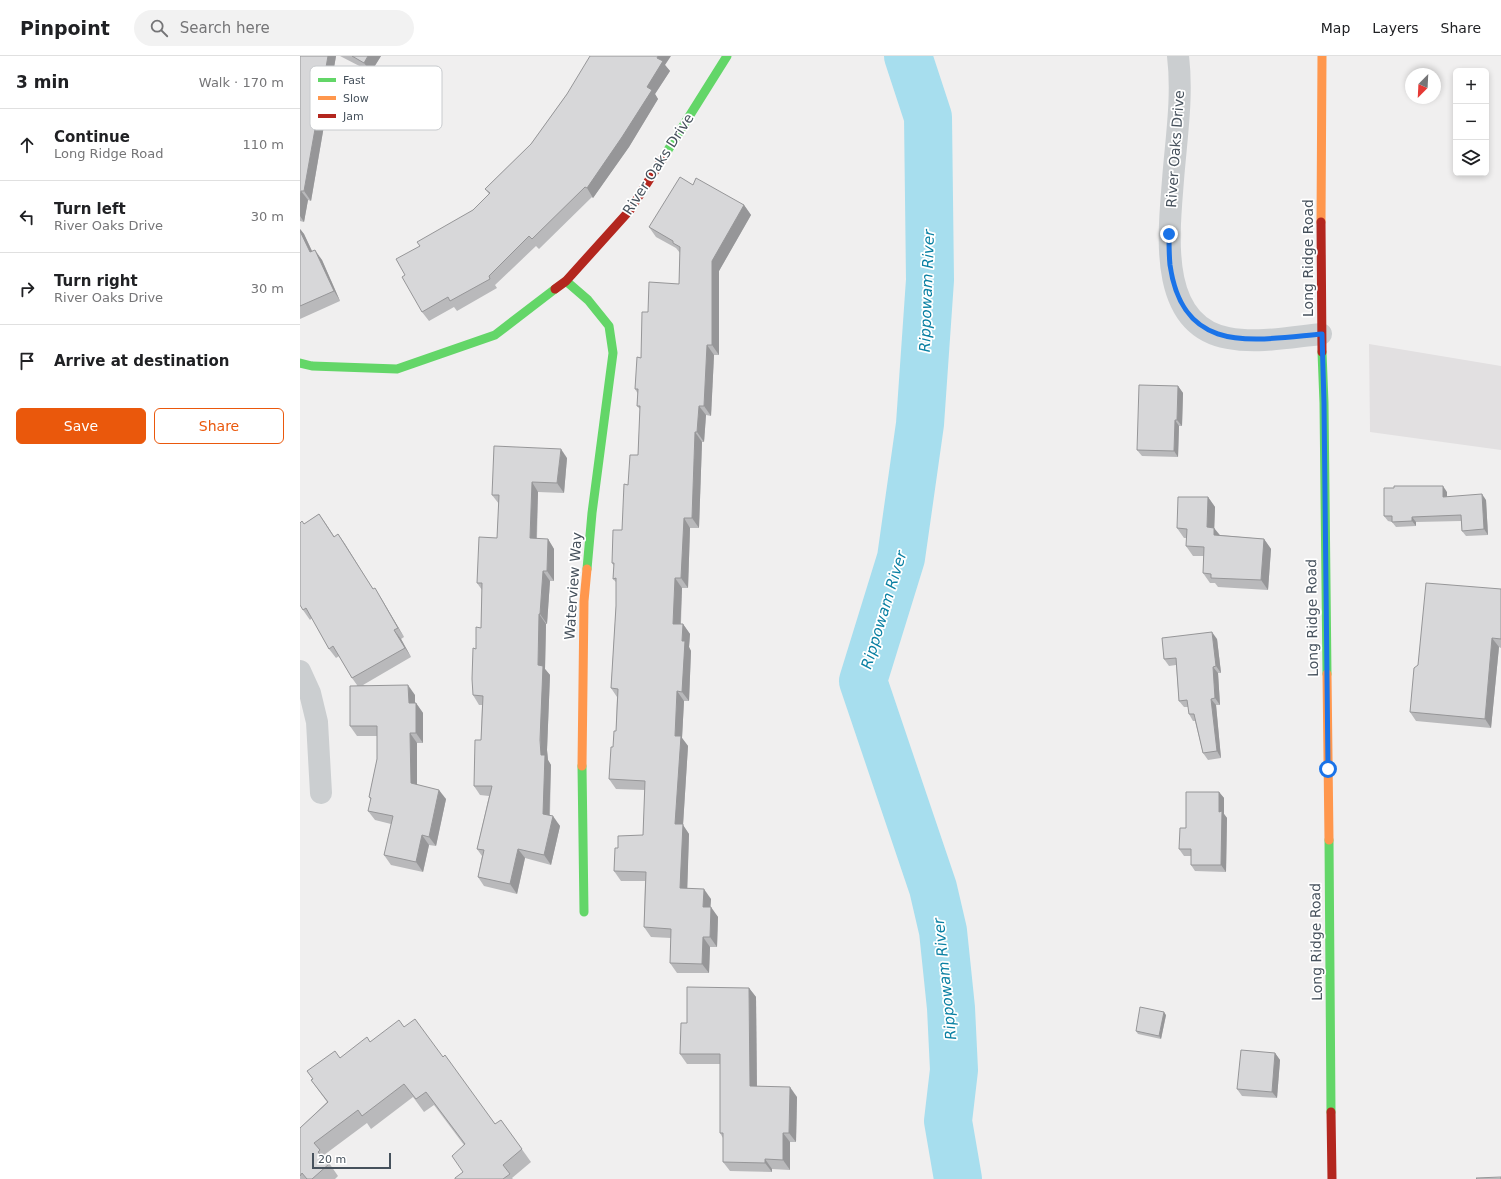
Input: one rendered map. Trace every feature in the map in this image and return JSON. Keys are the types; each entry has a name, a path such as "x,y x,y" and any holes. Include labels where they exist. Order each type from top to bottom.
{"street":[{"name":"River Oaks Drive","path":"300,363 312,366 397,370 495,335 566,280 630,210 727,56"},
{"name":"River Oaks Drive","path":"1178,56 1179,93 1169,234 1170,264 1175,288 1182,304 1194,320 1208,331 1228,338 1256,340 1322,334"},
{"name":"Long Ridge Road","path":"1322,56 1322,334 1332,1179"},
{"name":"Waterview Way","path":"566,280 588,300 609,326 613,353 593,498 584,601 582,736 584,912"},
{"path":"300,671 310,693 317,722 320,793"}],"shaded area":[{"path":"1369,344 1501,366 1501,450 1370,432"}],"building":[{"path":"300,56 328,56 326,66 310,66 310,130 315,130 304,191 301,191 300,198"},
{"path":"352,56 368,56 364,63"},
{"path":"590,56 658,56 657,58 663,61 647,87 652,90 587,188 585,187 532,239 529,236 489,276 490,279 450,301 448,297 422,312 402,277 405,275 396,259 420,246 417,242 473,210 490,193 485,189 531,144 567,94"},
{"path":"680,177 693,185 696,178 744,205 712,261 712,345 707,345 704,406 699,406 697,432 695,432 692,518 684,518 681,578 675,578 673,624 683,624 682,641 685,641 682,692 677,691 675,736 681,736 675,824 683,824 680,888 704,889 703,907 711,907 710,937 703,937 702,964 670,963 671,929 644,927 646,872 614,871 615,848 618,848 618,836 643,835 645,781 609,779 611,747 613,747 614,731 616,731 618,689 611,688 616,606 616,578 613,579 614,563 612,563 613,530 622,530 624,484 628,485 630,455 638,455 640,406 637,406 638,389 635,389 637,357 641,358 642,312 648,312 649,282 679,284 680,247 673,243 673,241 649,227"},
{"path":"300,231 310,252 315,250 334,291 300,306"},
{"path":"1139,385 1178,386 1174,451 1137,450"},
{"path":"494,446 561,449 557,483 532,482 530,538 548,539 547,571 543,571 539,614 538,665 543,666 540,740 541,755 545,755 543,814 553,816 544,855 518,849 510,884 478,877 484,850 477,849 492,786 474,786 475,740 481,740 483,696 473,695 472,679 473,648 476,649 476,627 481,628 482,583 477,583 479,537 497,538 499,495 492,495"},
{"path":"1394,486 1443,486 1443,497 1482,494 1484,529 1462,531 1461,515 1412,517 1412,521 1392,522 1392,516 1384,516 1384,488 1394,488"},
{"path":"1178,497 1208,497 1207,527 1214,528 1214,535 1264,539 1261,580 1211,578 1211,574 1203,573 1204,547 1186,546 1187,529 1177,528"},
{"path":"319,514 334,537 338,534 373,589 375,588 398,628 394,630 405,648 352,678 333,646 329,649 306,608 303,610 300,605 300,523 302,521 304,524"},
{"path":"1426,583 1501,589 1501,639 1492,638 1485,719 1410,712 1414,668 1418,665"},
{"path":"1212,632 1216,666 1213,667 1215,698 1211,699 1217,751 1203,753 1194,714 1189,714 1187,700 1179,701 1176,658 1164,659 1162,638"},
{"path":"408,685 409,703 416,703 416,733 410,733 411,783 439,790 429,837 422,835 416,862 384,855 393,816 368,811 371,798 369,797 377,759 377,726 350,726 350,686"},
{"path":"1186,792 1219,792 1219,812 1222,811 1221,865 1191,865 1191,849 1179,849 1180,828 1186,828"},
{"path":"687,987 749,988 750,1086 790,1087 789,1133 783,1133 783,1160 765,1159 765,1163 723,1162 723,1133 720,1133 720,1054 680,1054 681,1023 687,1023"},
{"path":"1140,1007 1164,1012 1159,1036 1136,1031"},
{"path":"415,1019 443,1057 445,1055 495,1124 501,1120 522,1149 503,1165 510,1174 503,1179 455,1179 463,1172 452,1156 465,1144 426,1092 416,1099 404,1084 362,1116 358,1110 314,1143 320,1150 318,1152 329,1164 312,1179 307,1179 302,1173 300,1176 300,1128 328,1102 311,1080 313,1079 307,1071 335,1051 340,1058 367,1037 370,1042 399,1020 404,1027"},
{"path":"1241,1050 1275,1053 1272,1092 1237,1089"},
{"path":"1501,1177 1501,1179 1476,1178"}],"waterway":[{"name":"Rippowam River","path":"908,56 928,117 930,280 920,424 901,558 863,681 933,888 943,931 951,1008 954,1070 948,1121 958,1179"}],"traffic: fast":[{"path":"663,158 727,56"},
{"path":"566,281 588,300 609,326 613,353 592,513 587,569"},
{"path":"300,363 312,366 397,369 495,335 555,289"},
{"path":"1322,352 1324,403 1327,674"},
{"path":"582,766 584,912"},
{"path":"1329,840 1331,1112"}],"traffic: slow":[{"path":"1321,222 1322,56"},
{"path":"582,766 584,601 587,569"},
{"path":"1327,674 1329,840"}],"traffic: jam":[{"path":"555,289 566,281 630,210 663,158"},
{"path":"1321,222 1322,352"},
{"path":"1331,1112 1332,1179"}],"route":[{"path":"1169,234 1170,264 1175,288 1182,304 1194,320 1208,331 1228,338 1256,340 1322,334 1328,769"}]}
